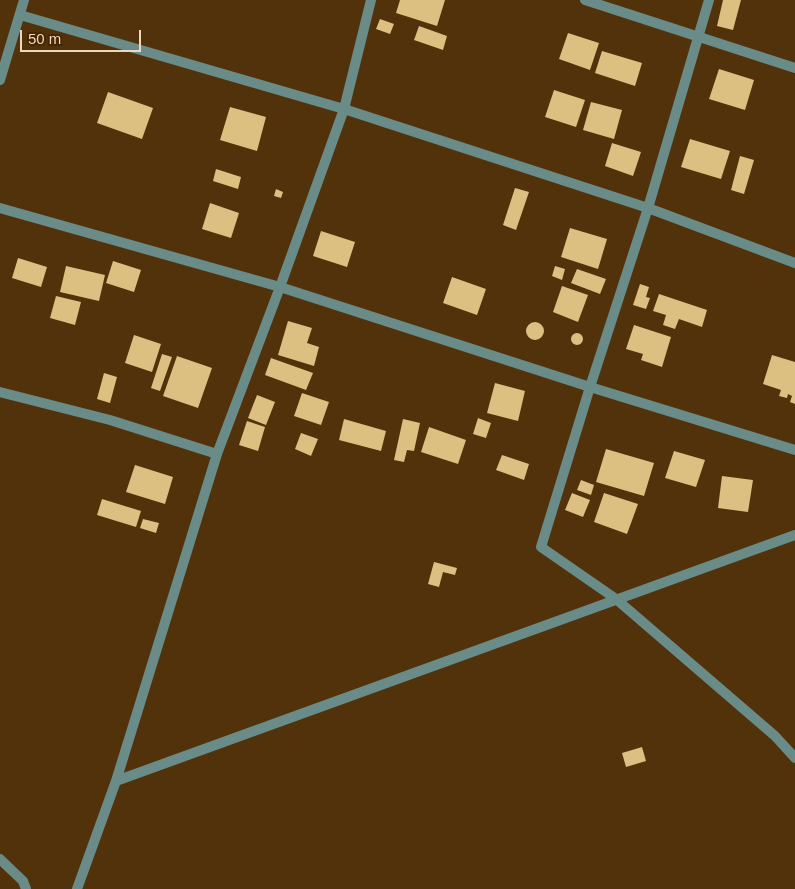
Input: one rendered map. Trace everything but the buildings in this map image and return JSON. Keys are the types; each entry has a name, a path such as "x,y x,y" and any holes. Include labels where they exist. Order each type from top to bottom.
{"street":[{"path":"0,80 24,0"},
{"path":"77,889 116,781 216,454 280,286 344,109 371,0"},
{"path":"585,0 795,68"},
{"path":"709,0 648,208 541,547 616,599 775,736 795,758"},
{"path":"20,15 344,109 648,208 795,263"},
{"path":"0,208 280,286 590,387 795,450"},
{"path":"0,392 110,420 216,454"},
{"path":"116,781 795,535"},
{"path":"0,859 23,881 26,889"}]}
